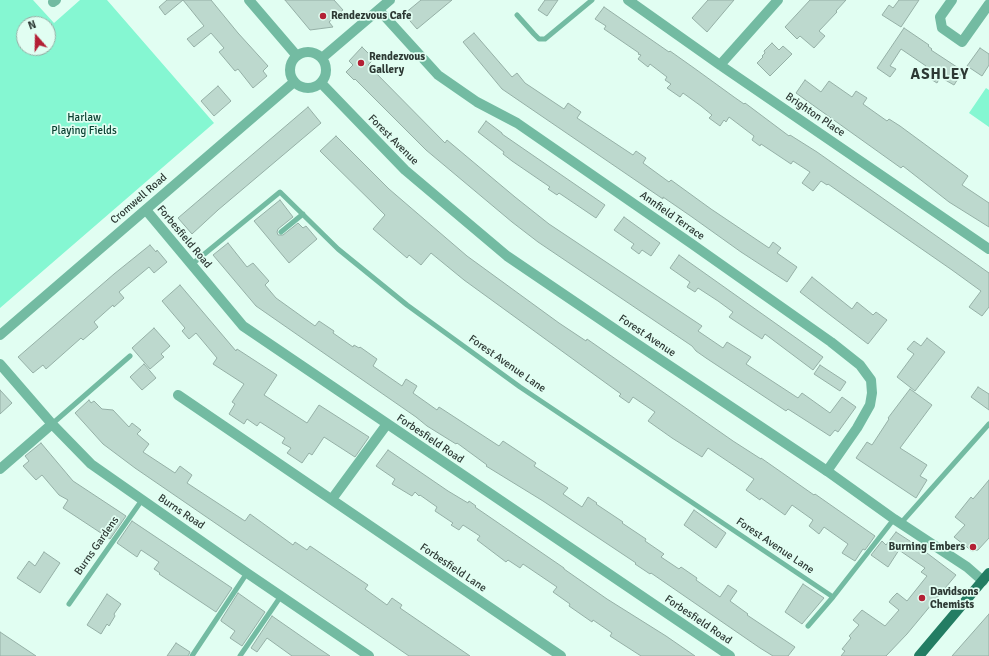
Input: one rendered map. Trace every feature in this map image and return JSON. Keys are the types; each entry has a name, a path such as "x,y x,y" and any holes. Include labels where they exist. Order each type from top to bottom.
{"main road":[{"path":"919,656 986,577"}],"street":[{"path":"249,0 297,56"},
{"path":"322,58 390,0"},
{"name":"Brighton Place","path":"628,0 720,65 989,249"},
{"path":"720,65 778,0"},
{"path":"952,0 940,17 942,28 962,42 989,4"},
{"name":"Annfield Terrace","path":"379,10 438,75 477,102 524,128 831,342 860,365 871,380 872,393 870,405 857,428 827,471"},
{"path":"312,52 322,58 325,62 326,74 321,83 316,87 304,88 294,82 290,71 293,60 297,56 301,53 312,52"},
{"name":"Cromwell Road","path":"0,335 294,82"},
{"name":"Forest Avenue","path":"321,83 405,170 507,256 827,471 898,521 968,567 986,577"},
{"name":"Forbesfield Road","path":"146,210 244,326 730,656"},
{"name":"Burns Road","path":"0,364 52,424 91,464 369,656"},
{"name":"Forbesfield Lane","path":"178,395 561,656"},
{"path":"0,469 52,424"},
{"path":"332,499 387,424"}],"lane":[{"path":"517,15 539,39 545,39 592,0"},
{"name":"Forest Avenue Lane","path":"191,265 280,192 338,249 407,305 520,387 833,597"},
{"path":"281,232 303,214"},
{"path":"52,424 130,356"},
{"path":"808,626 898,521 989,424"},
{"name":"Burns Gardens","path":"69,604 142,500"},
{"path":"192,656 247,573"},
{"path":"240,656 281,596"}],"green space":[{"name":"Harlaw Playing Fields","path":"0,0 33,0 48,16 16,16 16,56 56,56 56,21 80,0 107,0 214,123 0,308"},
{"path":"986,88 989,90 989,127 969,113"}],"building":[{"path":"167,0 183,0 165,15 159,7"},
{"path":"183,0 211,0 268,66 263,71 267,76 253,88 238,69 235,71 219,52 224,48 211,33 194,47 187,39 204,26"},
{"path":"285,0 334,0 343,10 329,22 333,27 310,30"},
{"path":"421,0 452,0 417,29 404,14"},
{"path":"545,0 558,0 547,16 538,10"},
{"path":"708,0 734,0 707,32 692,18"},
{"path":"810,0 846,0 819,31 825,36 814,48 800,36 797,39 785,27"},
{"path":"899,0 919,0 901,27 882,15 889,5 893,8"},
{"path":"604,7 669,52 670,51 744,104 745,103 789,136 790,135 817,152 989,273 989,307 982,316 969,307 981,291 952,270 828,184 827,185 821,181 813,191 802,183 810,172 793,161 791,164 761,144 760,146 752,140 754,136 729,117 726,122 724,120 720,126 709,118 712,115 683,93 680,97 667,88 671,84 665,80 667,77 650,64 648,67 638,59 641,55 638,54 639,53 604,29 606,26 595,19"},
{"path":"904,28 929,45 928,46 932,49 931,50 963,71 954,85 940,77 937,83 921,73 926,66 901,49 890,66 896,69 890,77 877,68"},
{"path":"474,33 512,77 517,73 525,83 564,109 568,103 581,112 577,118 633,155 636,151 646,158 643,163 669,182 671,180 769,248 773,242 781,248 777,253 797,267 787,282 502,89 463,42"},
{"path":"772,43 779,50 783,46 792,54 770,76 757,63 763,57 762,56 765,53 764,51"},
{"path":"362,47 374,59 368,65 445,143 447,140 549,224 702,326 698,331 723,348 727,342 751,357 746,364 798,398 802,393 830,413 842,397 856,407 838,432 835,430 830,436 788,409 786,411 706,358 692,346 538,242 512,222 426,150 355,79 354,80 346,72 353,65 349,61"},
{"path":"980,48 989,54 989,65 982,76 967,66"},
{"path":"805,80 821,92 829,81 852,97 856,91 867,98 863,104 887,121 889,119 900,126 968,176 962,185 989,203 989,227 949,202 903,166 901,168 796,93"},
{"path":"218,86 231,101 214,116 201,101"},
{"path":"308,107 321,123 218,210 192,234 178,218"},
{"path":"486,121 502,134 605,205 596,218 559,193 557,195 548,189 550,187 512,161 503,154 504,152 478,132"},
{"path":"336,136 389,189 467,256 559,323 586,341 587,339 733,441 761,458 814,495 815,494 875,536 865,550 863,549 855,561 842,553 848,544 824,527 819,534 809,526 813,520 792,505 785,515 761,498 760,500 746,490 754,479 708,448 702,457 672,438 648,421 655,412 633,397 629,403 619,396 621,394 464,280 431,253 421,265 409,255 407,258 373,229 385,215 320,151"},
{"path":"280,200 293,217 278,229 278,235 283,235 298,223 303,228 306,226 317,239 289,263 254,221"},
{"path":"624,217 660,243 651,256 642,250 639,254 631,248 634,244 614,230"},
{"path":"228,243 247,267 253,263 269,281 265,285 276,298 315,326 319,321 353,347 354,345 359,348 360,347 377,359 373,366 402,386 406,379 417,386 413,393 437,410 439,407 499,446 503,441 536,463 534,466 568,488 563,494 582,507 588,497 597,503 596,504 623,522 622,523 646,539 645,541 664,554 661,557 679,569 681,567 720,597 728,585 737,591 730,601 748,614 747,615 795,647 788,656 773,656 760,648 543,501 486,466 487,465 457,443 456,444 427,426 256,306 213,255"},
{"path":"150,245 156,252 157,250 167,262 154,273 149,267 119,292 124,298 114,307 113,305 94,322 98,327 83,340 81,338 46,369 43,365 33,373 18,357"},
{"path":"679,255 823,357 813,370 765,334 762,339 729,317 733,312 718,301 698,288 695,292 687,287 690,282 670,268"},
{"path":"812,277 852,309 857,302 873,315 876,312 887,320 868,344 800,292"},
{"path":"180,285 236,351 237,349 277,375 264,395 307,423 319,405 369,437 355,457 324,437 312,455 309,453 302,463 287,453 291,448 282,443 285,438 260,422 257,426 247,419 244,424 229,414 235,404 232,402 244,384 213,364 217,358 196,333 189,339 182,331 185,328 162,301"},
{"path":"154,328 170,346 161,354 164,357 150,369 132,348"},
{"path":"927,338 945,352 915,391 897,377 914,354 907,349 914,341 921,346"},
{"path":"144,364 156,378 142,390 130,377"},
{"path":"820,365 846,382 840,391 814,374"},
{"path":"978,387 989,394 989,410 971,397"},
{"path":"910,389 932,405 900,448 927,465 920,476 927,480 916,498 856,458 867,442 872,445 889,419 888,418"},
{"path":"0,390 12,403 0,414"},
{"path":"89,400 91,403 94,401 102,409 113,410 129,427 132,423 141,430 137,434 149,444 143,452 175,473 180,466 192,475 187,483 245,521 250,514 293,545 295,542 307,550 310,546 368,585 365,589 387,605 392,598 402,605 400,608 470,656 409,656 135,468 103,444 75,413"},
{"path":"41,443 73,481 126,516 110,539 63,508 68,500 59,495 42,475 36,480 23,466 29,461 25,456"},
{"path":"388,450 448,491 468,503 469,501 476,506 475,507 607,599 695,656 641,656 610,636 612,633 593,620 592,622 569,606 570,604 553,592 557,587 523,564 520,568 508,560 506,562 477,540 480,536 463,525 459,530 451,525 453,523 435,511 437,507 420,495 419,496 415,492 412,496 392,484 395,479 376,466"},
{"path":"989,480 989,538 978,550 972,551 954,537 965,525 955,517 971,497 973,499"},
{"path":"694,510 726,533 716,548 684,525"},
{"path":"132,521 232,588 216,612 159,574 160,573 154,569 159,562 141,550 137,557 117,543"},
{"path":"896,532 919,547 956,575 907,634 886,656 841,656 845,651 842,649 851,638 849,636 859,625 853,620 862,610 885,626 899,610 889,602 893,597 897,593 907,601 927,576 921,572 925,568 899,550 888,567 871,555 882,541 886,545"},
{"path":"44,552 60,563 40,593 17,578 29,561 35,566"},
{"path":"803,584 824,598 802,624 785,612"},
{"path":"238,593 265,612 242,646 230,638 235,631 221,621"},
{"path":"107,594 121,604 114,614 115,616 109,626 107,624 101,634 87,625"},
{"path":"989,614 989,656 952,656"},
{"path":"272,616 330,656 292,656 267,638 257,652 251,648"},
{"path":"0,632 36,656 0,656"},
{"path":"176,643 190,652 188,656 167,656"}],"place":[{"name":"Rendezvous Cafe","path":"323,16"},
{"name":"Rendezvous Gallery","path":"361,63"},
{"name":"Burning Embers","path":"973,547"},
{"name":"Davidsons Chemists","path":"922,598"}],"district":[{"name":"ASHLEY","path":"940,75"}]}
